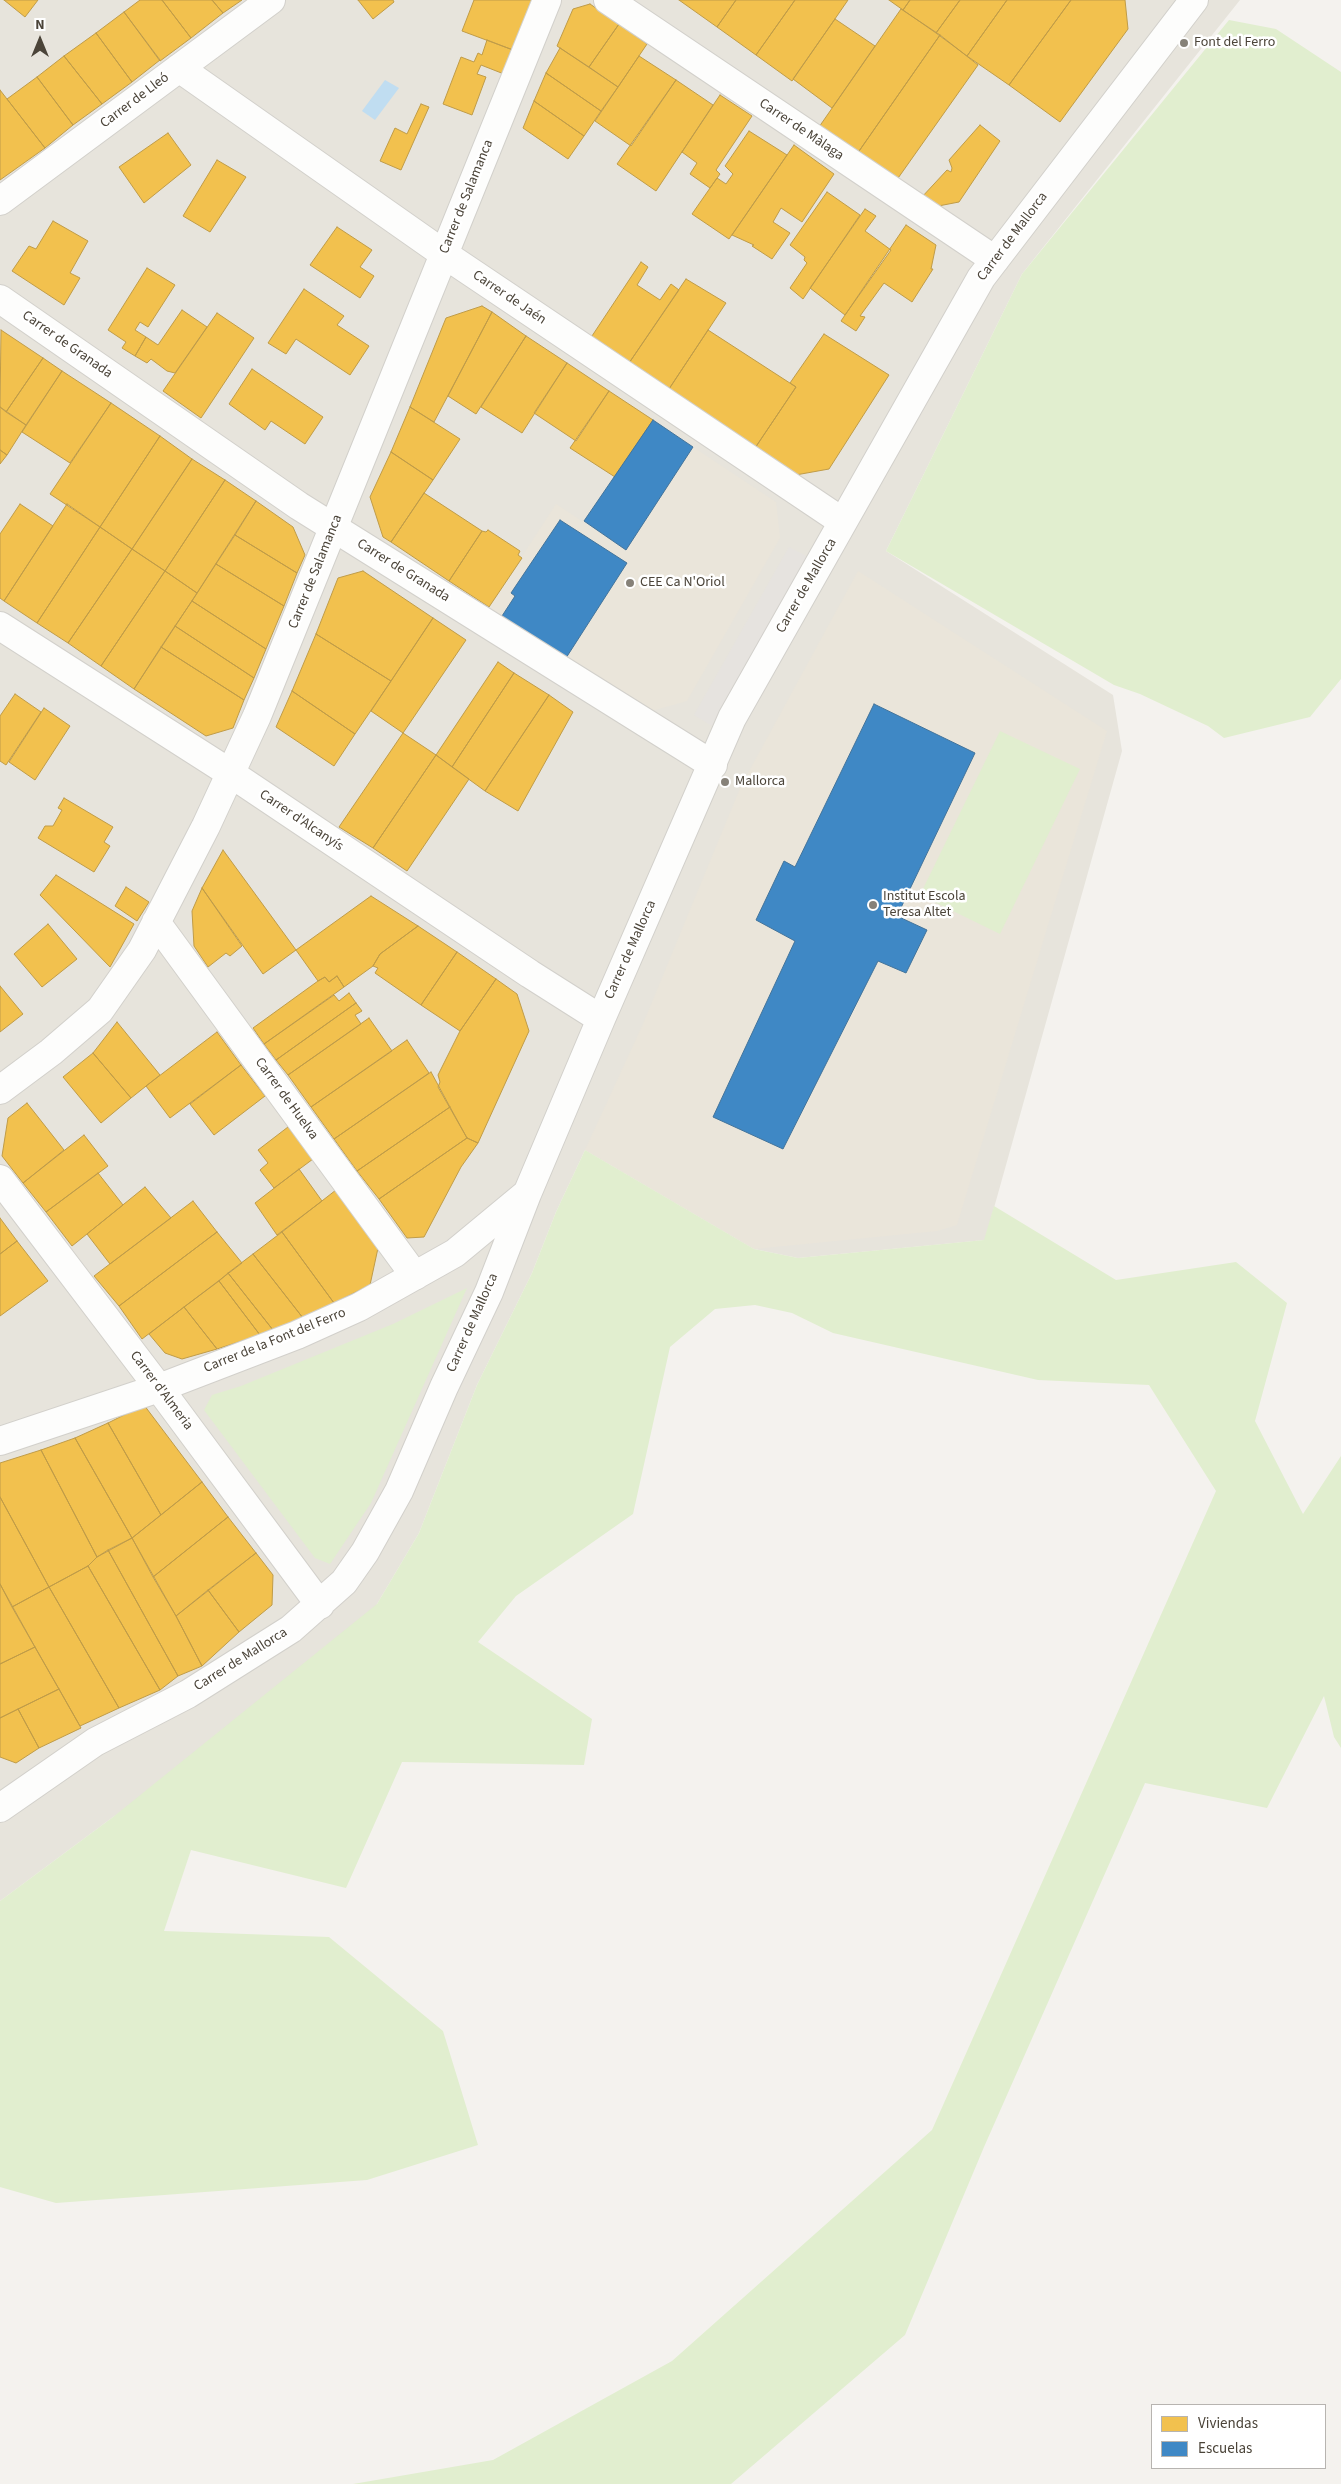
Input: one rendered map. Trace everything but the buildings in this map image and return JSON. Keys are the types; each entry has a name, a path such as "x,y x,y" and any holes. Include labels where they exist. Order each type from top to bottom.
{"street":[{"name":"Carrer de Lleó","path":"0,201 271,0"},
{"name":"Carrer de Salamanca","path":"0,1090 51,1052 100,1010 142,950 206,826 257,716 547,0"},
{"name":"Carrer de Màlaga","path":"608,0 995,260"},
{"name":"Carrer de Mallorca","path":"0,1808 95,1742 188,1694 291,1630 344,1582 365,1552 399,1491 444,1386 488,1292 601,1019 732,718 981,278 1182,4"},
{"name":"Carrer de Jaén","path":"179,68 444,254 843,522"},
{"name":"Carrer de Granada","path":"0,299 299,506 712,765"},
{"name":"Carrer d'Alcanyís","path":"0,626 230,774 530,974 601,1019"},
{"name":"Carrer de Huelva","path":"156,922 415,1276"},
{"name":"Carrer d'Almeria","path":"0,1179 159,1388 320,1605"},
{"name":"Carrer de la Font del Ferro","path":"0,1441 159,1388 297,1335 359,1307 455,1253 527,1194"}],"shaded area":[{"path":"0,0 1240,0 1022,274 886,551 1113,695 1122,751 985,1240 798,1258 754,1249 585,1150 556,1212 532,1273 477,1385 419,1533 377,1604 366,1653 113,1817 0,1901"},
{"name":"CEE Ca N'Oriol","path":"693,447 776,502 780,538 687,701 648,712 489,607 556,504 626,550"},
{"path":"789,547 812,559 715,728 694,715"},
{"name":"Institut Escola Teresa Altet","path":"858,571 1107,731 957,1225 937,1231 754,1249 585,1150 643,1024 741,786"}],"green space":[{"path":"1229,20 1276,29 1341,72 1341,679 1310,717 1224,738 1208,726 1140,694 1114,685 886,551 1022,274"},
{"path":"1000,731 1080,769 1000,934 920,895"},
{"path":"585,1150 754,1249 798,1258 984,1240 994,1206 1116,1280 1236,1262 1287,1303 1255,1421 1303,1514 1341,1456 1341,1748 1334,1737 1324,1696 1267,1808 1145,1783 984,2147 905,2335 731,2484 353,2484 493,2460 672,2361 932,2130 1216,1491 1149,1385 1038,1380 833,1333 792,1313 755,1305 715,1309 670,1347 633,1514 516,1596 478,1642 592,1719 584,1765 402,1762 346,1888 191,1850 164,1931 329,1937 443,2031 478,2145 367,2180 56,2203 0,2187 0,1901 113,1817 377,1604 419,1533 477,1385 532,1273 556,1212"},
{"path":"467,1288 371,1503 330,1564 315,1558 204,1410 212,1395 241,1386 393,1324"}],"water":[{"path":"385,80 399,88 375,120 362,111"}],"place":[{"name":"Font del Ferro","path":"1184,43"},
{"name":"CEE Ca N'Oriol","path":"630,583"},
{"name":"Mallorca","path":"725,782"},
{"name":"Institut Escola Teresa Altet","path":"873,905"}]}
